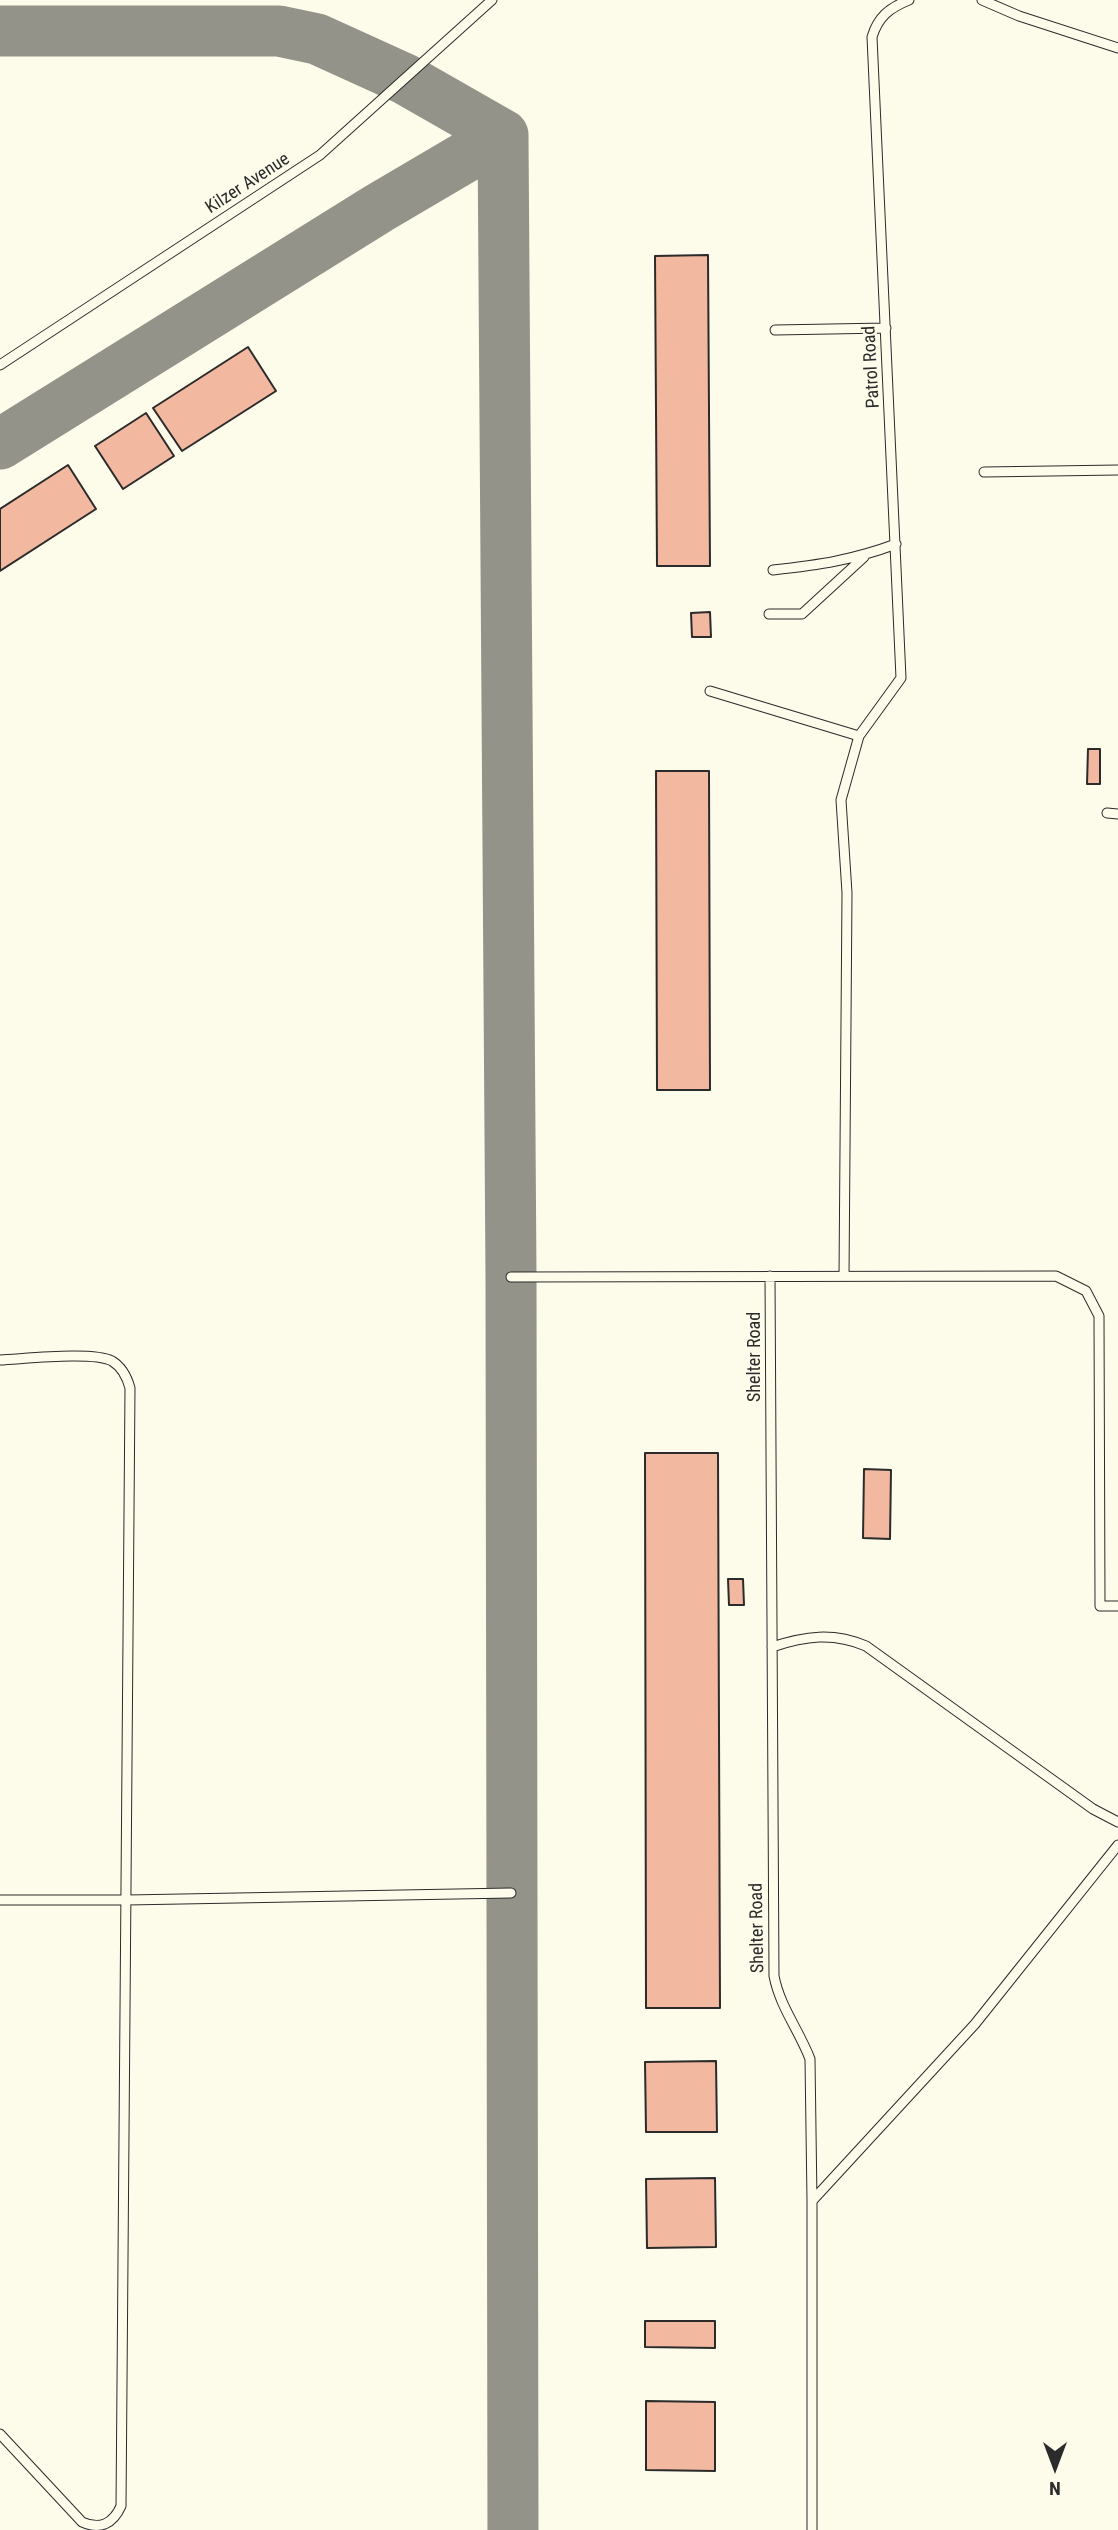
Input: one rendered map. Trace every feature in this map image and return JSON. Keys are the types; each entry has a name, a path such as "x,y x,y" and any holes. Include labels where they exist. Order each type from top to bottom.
{"lane":[{"name":"Kilzer Avenue","path":"0,365 292,175 327,149 492,0"},
{"name":"Patrol Road","path":"859,736 901,678 872,37 875,26 884,13 909,0"},
{"path":"982,0 1019,16 1118,48"},
{"path":"775,330 886,328"},
{"path":"984,472 1118,470"},
{"path":"773,570 838,562 865,556 896,544"},
{"path":"769,614 803,614 865,556"},
{"path":"710,691 859,736 841,800 847,893 844,1276"},
{"path":"1107,813 1118,814"},
{"name":"Shelter Road","path":"770,1276 774,1976 777,1992 804,2043 812,2076 812,2530"},
{"path":"511,1277 1056,1276 1087,1291 1099,1316 1101,1606 1118,1606"},
{"path":"0,1360 100,1357 118,1365 126,1375 130,1388 121,2506 116,2517 108,2524 97,2526 82,2522 0,2434"},
{"path":"772,1647 814,1636 851,1640 866,1646 1093,1810 1118,1822"},
{"path":"812,2201 975,2024 1118,1845"},
{"path":"0,1900 511,1893"}],"building":[{"path":"708,255 710,566 657,566 655,256"},
{"path":"248,347 276,391 182,451 153,408"},
{"path":"146,413 174,456 123,489 95,446"},
{"path":"68,465 96,509 0,571 0,509"},
{"path":"710,612 711,637 692,637 691,613"},
{"path":"1088,749 1100,749 1100,784 1087,784"},
{"path":"656,771 709,771 710,1090 657,1090"},
{"path":"645,1453 718,1453 720,2008 646,2008"},
{"path":"864,1469 891,1470 890,1539 863,1538"},
{"path":"728,1579 743,1579 744,1605 729,1605"},
{"path":"716,2061 717,2132 646,2132 645,2062"},
{"path":"715,2178 716,2247 647,2248 646,2179"},
{"path":"645,2321 715,2321 715,2348 645,2347"},
{"path":"646,2401 715,2402 715,2471 646,2470"}],"taxiway":[{"path":"0,31 279,31 317,39 405,79 503,135"},
{"path":"503,135 511,1277 513,2530"},
{"path":"0,444 379,208 503,135"}]}
